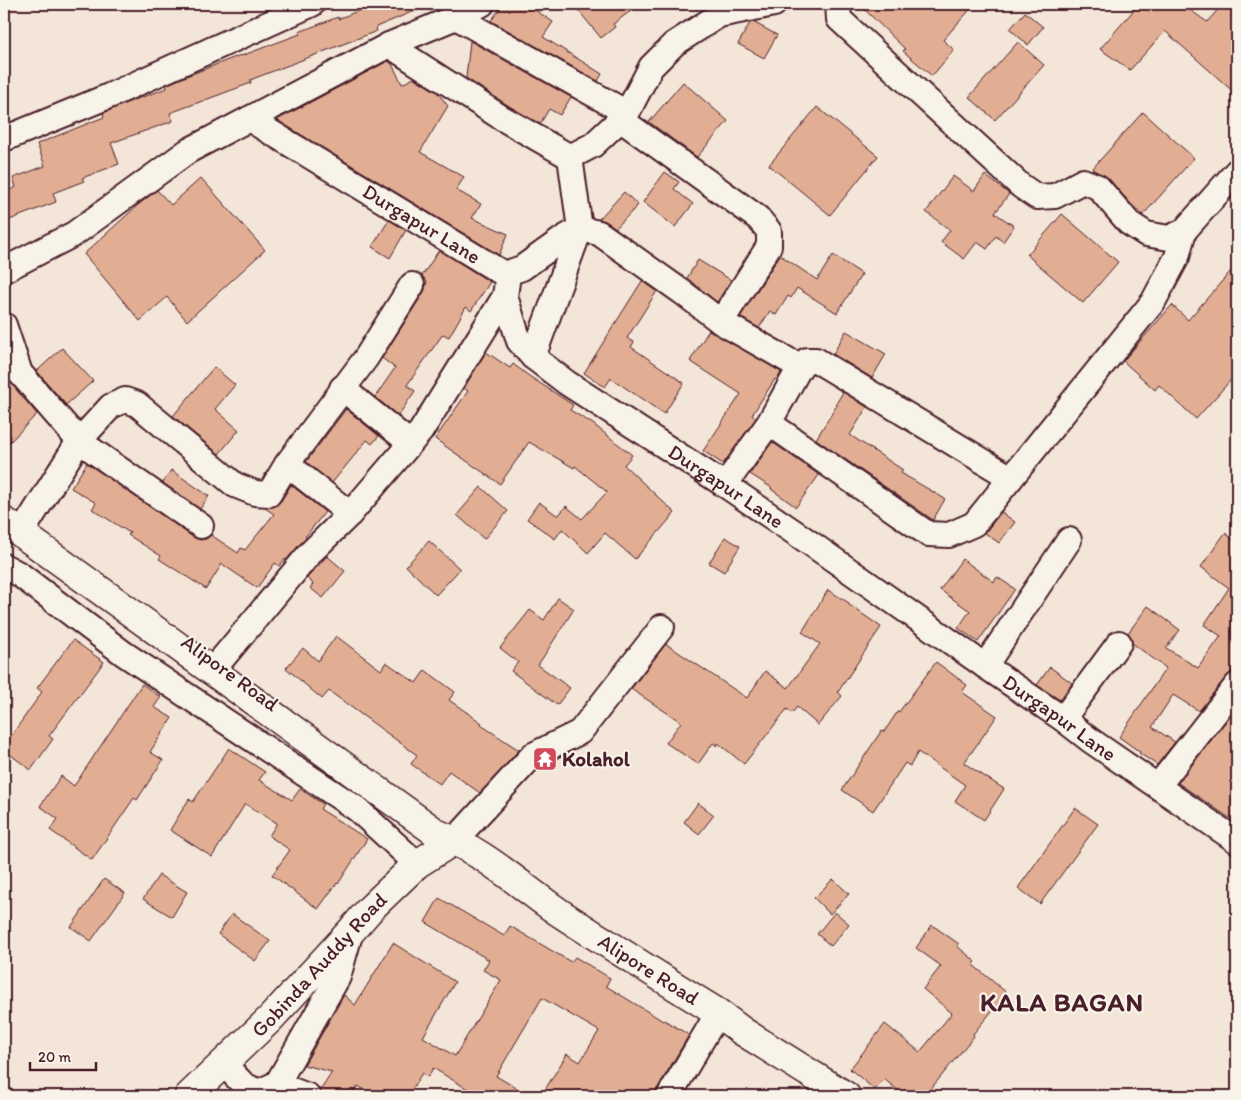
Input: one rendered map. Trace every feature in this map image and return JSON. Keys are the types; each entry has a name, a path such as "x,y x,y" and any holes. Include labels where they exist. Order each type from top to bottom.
{"main road":[{"name":"Alipore Road","path":"4,506 15,522 446,834 497,867 559,912 846,1096"},
{"name":"Alipore Road","path":"15,522 164,624 446,834"},
{"name":"Gobinda Auddy Road","path":"189,1096 270,1019 371,908 446,834"}],"street":[{"path":"4,140 109,96 312,4"},
{"path":"4,270 74,234 188,151 389,45 482,4"},
{"path":"570,157 593,145 623,116 651,67 674,44 718,16 774,4"},
{"path":"838,4 840,19 1021,186 1037,197 1055,196 1083,181 1098,187 1129,224 1146,234 1169,238 1184,231 1237,171"},
{"path":"456,17 623,116 758,218 769,231 769,246 721,322"},
{"path":"389,45 502,118 570,157"},
{"name":"Durgapur Lane","path":"250,119 504,285 519,341 532,357 567,383 814,545 1063,719 1090,740 1237,841"},
{"path":"532,357 580,229 570,157"},
{"path":"217,665 310,553 350,514 421,431 504,285 522,268 580,229 599,234 682,292 721,322 800,367"},
{"path":"769,423 928,534 949,534 974,524 1153,302 1177,257 1184,231"},
{"path":"15,522 79,441 111,406 125,400 136,404 235,485 255,493 269,494 342,388 366,358 412,285"},
{"path":"4,324 20,373 79,441 201,526"},
{"path":"725,485 769,423 800,367 807,360 816,360 1011,478"},
{"path":"342,388 410,442"},
{"path":"288,464 350,514"},
{"path":"985,666 1068,540"},
{"path":"4,566 19,574 123,653 357,809 417,864"},
{"path":"446,834 534,755 580,732 662,627"},
{"path":"1063,719 1119,643"},
{"path":"1158,786 1237,686"},
{"path":"273,1090 338,977 351,931"},
{"path":"669,1096 718,1013"},
{"path":"224,1064 243,1084 258,1092 273,1090 308,1096"}],"building":[{"path":"375,4 431,4 376,27 377,31 250,80 251,83 170,113 173,121 111,143 119,164 82,178 84,181 53,193 56,202 4,222 4,193 16,187 13,178 45,166 37,144 104,117 103,113 167,88 166,85 189,75"},
{"path":"503,4 526,4 553,22 543,37 602,74 598,81 491,21"},
{"path":"573,4 640,4 613,24 615,27 601,38"},
{"path":"859,4 975,4 943,40 954,50 932,76 903,51 905,49"},
{"path":"1139,4 1182,4 1207,22 1223,4 1237,4 1237,95 1165,31 1130,70 1100,49"},
{"path":"1025,12 1043,27 1028,45 1010,29"},
{"path":"753,22 777,35 764,58 738,44 750,23"},
{"path":"470,41 571,97 560,115 549,109 540,124 466,78"},
{"path":"1018,42 1044,65 995,120 969,97"},
{"path":"388,61 392,64 402,84 414,78 437,92 448,106 420,152 464,177 456,190 481,204 472,218 508,234 499,255 277,120"},
{"path":"683,82 728,121 697,157 649,122"},
{"path":"817,107 878,156 830,215 769,165"},
{"path":"1143,112 1194,158 1143,215 1108,178 1092,169"},
{"path":"665,172 679,182 674,189 693,204 675,227 643,202"},
{"path":"985,175 1009,194 995,213 1014,226 1003,242 996,236 987,249 977,242 964,259 941,242 950,230 926,212 953,176 974,191"},
{"path":"201,178 265,250 187,321 167,297 140,321 84,254 157,190 171,205"},
{"path":"624,192 638,205 616,228 599,219"},
{"path":"1062,214 1118,262 1083,303 1027,255"},
{"path":"389,220 406,230 390,258 372,247"},
{"path":"439,250 490,282 471,311 466,307 449,337 443,334 407,385 415,391 398,416 375,397 395,368 382,358 424,292 427,282 422,276"},
{"path":"780,255 817,280 833,255 862,274 837,313 797,288 791,298 788,296 776,315 770,311 759,328 740,317"},
{"path":"698,260 731,280 717,302 687,278"},
{"path":"1237,264 1237,373 1196,419 1159,385 1155,390 1123,361 1172,305 1188,320"},
{"path":"642,281 657,291 627,338 634,342 631,347 684,383 664,414 611,378 605,387 584,373"},
{"path":"709,330 781,372 752,415 756,418 723,464 703,451 741,394 690,361"},
{"path":"846,331 886,354 872,378 833,354"},
{"path":"62,348 93,381 66,405 37,371"},
{"path":"486,352 510,368 513,364 573,405 570,410 593,424 632,455 624,465 675,513 635,559 605,533 588,553 562,529 555,539 527,519 539,502 558,516 566,506 582,519 607,492 575,466 574,468 529,442 500,484 435,439 468,391 464,388"},
{"path":"214,367 235,385 215,409 239,430 219,454 173,416"},
{"path":"4,368 10,382 37,414 4,448"},
{"path":"843,392 867,407 850,435 903,470 901,473 945,499 933,520 816,439"},
{"path":"346,409 379,436 372,444 367,440 332,483 306,462"},
{"path":"772,442 819,475 796,507 750,474"},
{"path":"87,463 193,537 200,540 206,539 211,535 238,553 241,548 245,550 274,514 265,508 276,506 291,485 325,512 306,538 286,560 279,566 275,563 257,588 222,564 206,589 159,559 161,556 128,535 130,533 92,509 96,503 71,488"},
{"path":"171,470 209,496 200,509 163,483"},
{"path":"481,487 508,511 484,539 457,515"},
{"path":"1001,512 1015,522 999,543 985,533"},
{"path":"1225,533 1237,542 1237,672 1231,672 1226,677 1199,711 1173,695 1152,727 1175,742 1157,765 1119,737 1166,668 1132,643 1128,633 1148,606 1180,630 1166,648 1198,668 1221,636 1204,625 1229,588 1201,567"},
{"path":"725,537 740,546 724,572 709,563"},
{"path":"429,541 460,569 436,595 406,566"},
{"path":"327,556 345,571 323,598 310,588 313,584 307,578"},
{"path":"962,559 994,582 997,577 1015,589 978,642 958,628 970,611 940,590"},
{"path":"828,590 881,627 838,692 842,696 818,725 797,707 792,713 787,709 744,764 718,743 717,746 713,743 698,764 666,743 681,722 631,689 666,644 747,698 765,671 788,688 820,644 802,632"},
{"path":"558,598 574,609 538,665 570,688 557,705 511,671 518,662 500,648 530,610 544,620"},
{"path":"336,636 381,670 386,662 416,683 425,670 455,692 449,700 482,723 481,725 519,750 480,793 449,771 440,784 411,764 417,755 329,691 322,699 286,668 303,648 318,661"},
{"path":"73,640 104,662 49,736 53,739 31,770 4,750 4,746 42,692 37,688"},
{"path":"936,662 967,685 962,692 997,716 964,763 1004,789 984,820 955,801 965,785 918,752 910,766 905,763 873,811 842,790 882,730 884,732"},
{"path":"1050,667 1072,683 1060,700 1037,685"},
{"path":"142,684 161,697 154,707 172,718 150,752 163,760 137,800 134,798 92,860 50,830 58,819 40,806 61,776 74,786"},
{"path":"1237,707 1237,823 1178,783"},
{"path":"229,748 265,772 259,780 292,800 300,789 323,804 320,809 367,839 338,884 318,909 272,875 290,850 269,836 277,823 245,804 212,857 170,830 189,799 193,802"},
{"path":"698,803 714,815 699,834 684,822"},
{"path":"1075,808 1098,824 1040,904 1018,888"},
{"path":"159,875 187,892 172,917 143,899"},
{"path":"104,879 125,893 91,941 71,927"},
{"path":"833,879 849,894 830,914 814,898"},
{"path":"439,898 504,936 510,926 571,962 575,957 610,978 606,986 689,1035 657,1089 655,1096 541,1096 567,1054 580,1062 599,1031 542,998 496,1076 530,1096 479,1096 433,1068 428,1077 422,1073 408,1096 376,1096 358,1086 351,1096 321,1096 320,1091 332,1072 304,1065 344,995 355,1005 393,943 455,982 423,1037 455,1056 501,980 483,970 489,960 425,922"},
{"path":"835,912 849,924 831,946 817,934"},
{"path":"232,914 270,941 255,961 218,934"},
{"path":"932,925 959,944 957,946 976,962 973,965 1007,993 925,1096 905,1096 884,1079 875,1090 850,1069 885,1024 920,1052 952,1013 923,989 941,966 916,948"}],"place":[{"name":"Kolahol","path":"545,759"}],"district":[{"name":"KALA BAGAN","path":"1062,1002"}]}
